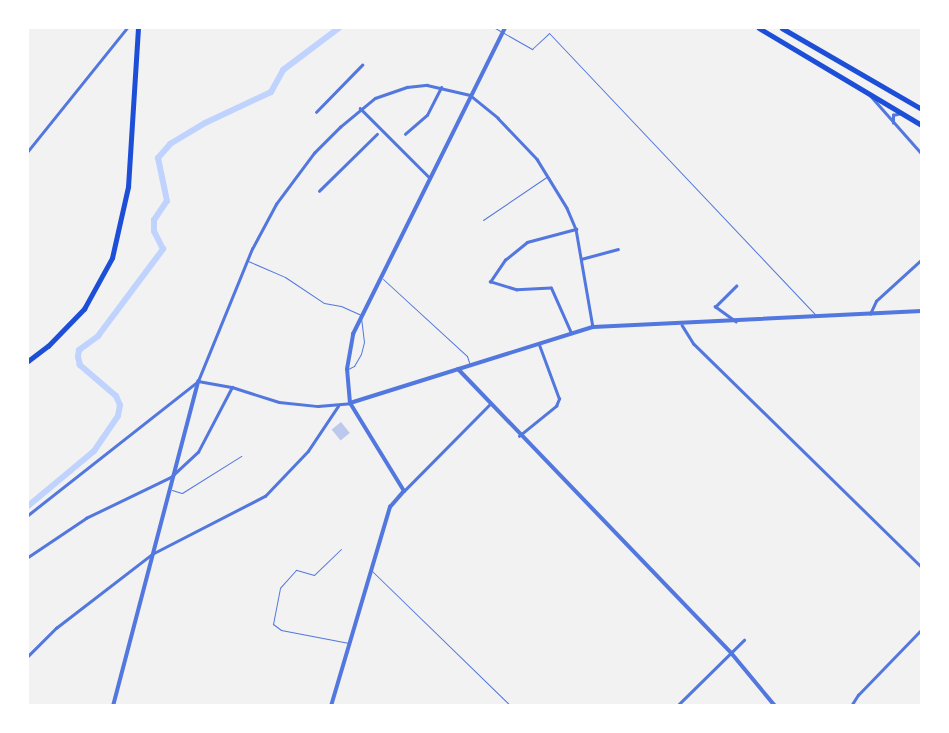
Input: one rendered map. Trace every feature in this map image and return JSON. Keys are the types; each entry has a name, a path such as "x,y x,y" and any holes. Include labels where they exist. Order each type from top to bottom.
{"main road":[{"path":"28,361 48,346 84,309 112,258 128,187 138,28"},
{"path":"759,28 922,124"},
{"path":"782,28 922,109"}],"street":[{"path":"28,151 127,28"},
{"path":"404,491 350,403 347,369 353,334 380,276 504,30"},
{"path":"316,112 362,65"},
{"path":"113,706 168,489 198,382 248,261 276,204 297,175 334,132 360,108 392,90 427,85 470,95 498,118 548,176 576,229 593,327"},
{"path":"405,134 427,115 441,87"},
{"path":"868,91 894,125 922,154"},
{"path":"360,108 430,178"},
{"path":"894,125 894,115 904,113"},
{"path":"318,191 377,134"},
{"path":"571,333 551,288 517,290 490,282 505,260 528,242 576,229"},
{"path":"581,258 618,249"},
{"path":"870,315 876,301 922,259"},
{"path":"736,286 715,307 736,322"},
{"path":"28,515 198,382 232,387 279,402 338,406 593,327 682,325 922,311"},
{"path":"682,325 694,344 922,567"},
{"path":"519,436 556,406 559,399 538,343"},
{"path":"458,369 519,436 732,654 775,706"},
{"path":"28,557 86,518 172,477 198,452 232,387"},
{"path":"331,706 390,507 490,405"},
{"path":"28,656 56,628 152,554 266,496 308,451 338,406"},
{"path":"851,706 858,694 922,629"},
{"path":"677,706 732,654 744,640"}],"lane":[{"path":"495,28 504,30 532,49 550,33 816,316"},
{"path":"483,220 548,176"},
{"path":"248,261 284,278 324,302 361,315 363,348 354,366 347,369"},
{"path":"380,276 467,356 470,365"},
{"path":"168,489 182,492 242,456"},
{"path":"340,549 314,575 296,570 280,588 273,624 281,630 349,643"},
{"path":"372,571 511,706"}],"building":[{"path":"341,422 350,433 340,440 332,430"}],"waterway":[{"path":"28,506 94,451 118,416 120,405 116,396 80,365 79,350 98,336 163,249 154,231 154,220 167,201 158,158 170,144 205,123 271,92 283,70 339,28"}]}
